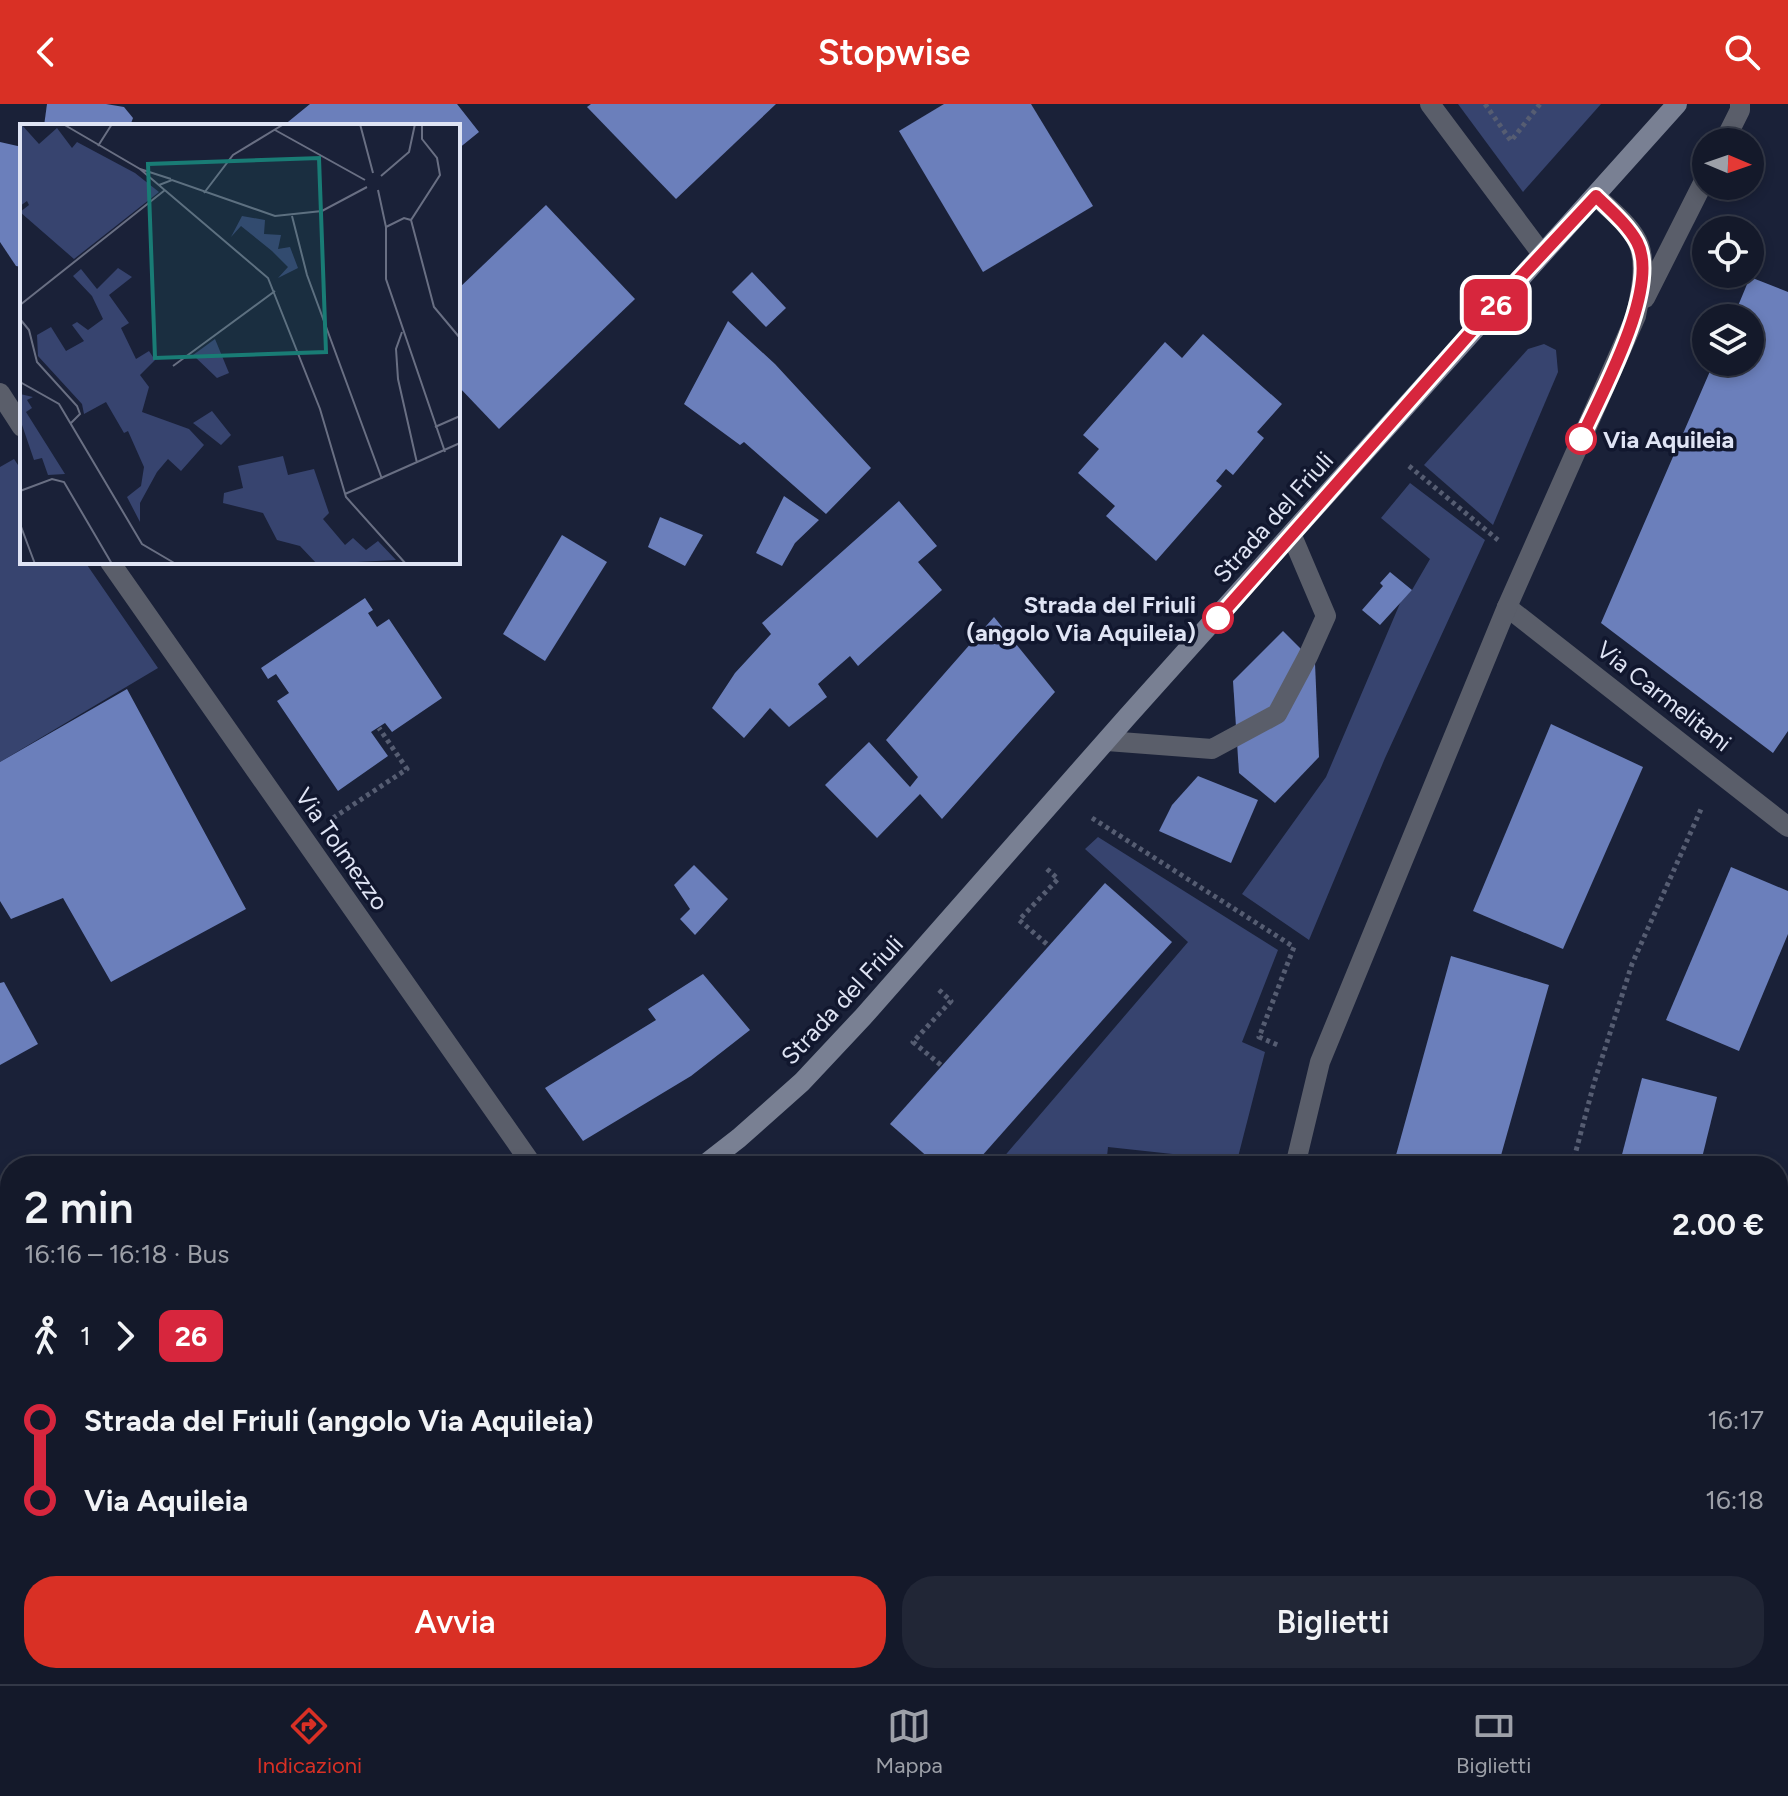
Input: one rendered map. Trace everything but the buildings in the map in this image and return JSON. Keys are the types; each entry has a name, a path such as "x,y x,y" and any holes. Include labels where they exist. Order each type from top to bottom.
{"main road":[{"name":"Strada del Friuli","path":"715,1156 802,1082 969,899 1677,104"}],"street":[{"path":"1430,104 1542,254"},
{"path":"1731,128 1740,104"},
{"path":"1596,196 1639,244 1643,281 1636,316"},
{"path":"1297,1156 1320,1062 1507,607 1636,316 1694,200"},
{"path":"0,393 20,424"},
{"path":"1107,741 1212,749 1277,714 1326,616 1292,536"},
{"name":"Via Tolmezzo","path":"111,564 526,1156"},
{"name":"Via Carmelitani","path":"1507,607 1788,827"}],"path":[{"path":"1485,104 1511,141 1540,104"},
{"path":"1409,466 1498,540"},
{"path":"303,839 407,769 379,728"},
{"path":"1575,1156 1632,964 1708,794"},
{"path":"1092,818 1294,947 1259,1037 1280,1046"},
{"path":"1047,869 1058,879 1019,920 1049,946"},
{"path":"939,990 951,1001 913,1042 942,1066"}],"shaded area":[{"path":"1458,104 1601,104 1523,192"},
{"path":"1544,344 1556,350 1558,372 1493,525 1424,465 1528,349"},
{"path":"14,459 20,468 20,564 86,564 158,668 0,762 0,467"},
{"path":"1410,483 1485,540 1385,758 1309,940 1242,894 1326,777 1401,601 1412,590 1430,559 1381,518"},
{"path":"1098,837 1278,950 1242,1042 1265,1052 1238,1156 1191,1156 1108,1147 1107,1156 1005,1156 1188,942 1085,849"}],"bus line":[{"name":"26","path":"1218,618 1502,297 1596,196 1639,244 1643,281 1636,316 1581,439"}],"place":[{"name":"Via Aquileia","path":"1581,439"},
{"name":"Strada del Friuli (angolo Via Aquileia)","path":"1218,618"}]}
